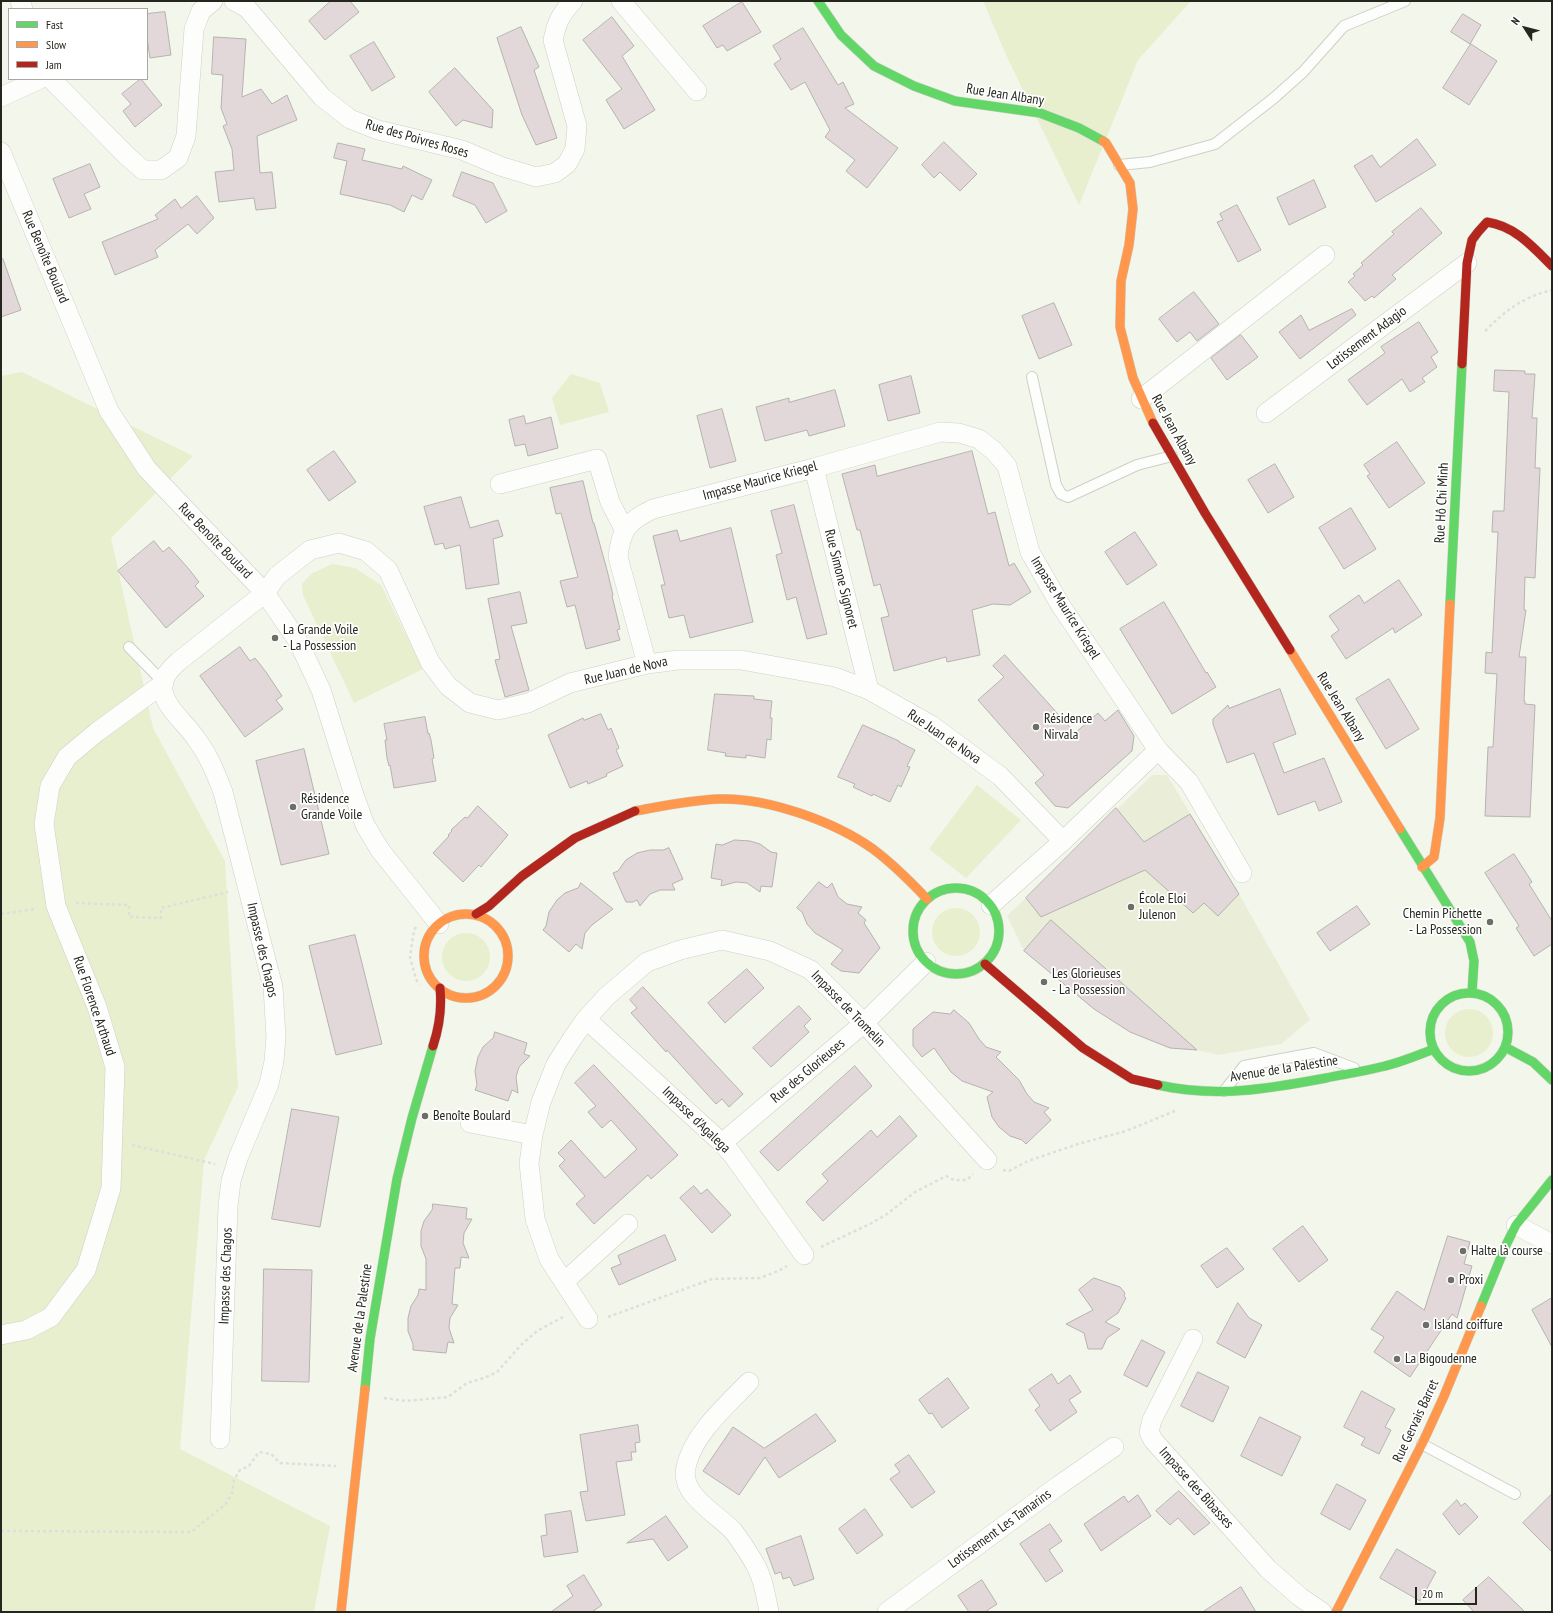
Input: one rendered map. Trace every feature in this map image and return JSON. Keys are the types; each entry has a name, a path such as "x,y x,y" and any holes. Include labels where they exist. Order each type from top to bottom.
{"main road":[{"name":"Rue Jean Albany","path":"821,3 841,34 874,66 914,86 955,101 1040,113 1079,128 1106,143 1130,183 1133,209 1129,245 1121,281 1120,327 1133,378 1141,399 1156,430 1205,513 1422,867 1470,942 1474,955 1475,968 1472,992"},
{"name":"Rue Hô Chi Minh","path":"1422,867 1434,857 1440,818 1467,264 1471,244 1476,231 1487,222 1496,222 1508,228 1526,241 1552,266"},
{"path":"476,914 489,906 522,876 575,838 632,812 676,803 720,799 754,801 789,810 839,830 873,849 898,869 928,899"},
{"path":"508,900 522,876"},
{"path":"954,888 968,889 981,896 991,906 997,917 999,929 998,942 993,954 985,964 974,971 962,974 949,974 937,970 926,962 918,951 913,937 914,923 919,910 928,899 940,891 954,888"},
{"path":"476,914 499,924 508,951 507,964 503,976 495,986 484,994 461,998 440,988 432,979 426,968 424,956 426,944 431,933 439,924 452,916 476,914"},
{"name":"Avenue de la Palestine","path":"985,964 1083,1048 1132,1079 1177,1090 1223,1092 1285,1086 1402,1061 1434,1049"},
{"name":"Avenue de la Palestine","path":"341,1612 370,1339 397,1180 412,1118 437,1032 441,1002 440,988"},
{"path":"1472,992 1484,996 1494,1002 1502,1012 1507,1023 1508,1035 1505,1047 1498,1058 1488,1066 1476,1070 1463,1071 1452,1067 1441,1060 1434,1049 1430,1038 1430,1026 1433,1015 1440,1005 1449,998 1460,993 1472,992"},
{"name":"Avenue de la Palestine","path":"437,1032 451,1008 461,998"},
{"path":"1505,1047 1533,1062 1552,1080"},
{"name":"Rue Gervais Barret","path":"1336,1612 1422,1444 1456,1368 1506,1245 1516,1225 1552,1180"}],"street":[{"path":"52,80 126,156 143,170 161,170 178,158 186,136 194,29 201,11 213,1"},
{"name":"Rue des Poivres Roses","path":"234,1 247,8 322,97 350,119 378,130 462,150 500,166 536,177 555,173 567,164 575,149 577,126 553,40 562,12 573,1"},
{"path":"621,1 697,91"},
{"path":"1,97 38,80"},
{"name":"Rue Benoîte Boulard","path":"1,152 109,411 147,469 265,593 298,641 322,690 354,795 365,825 380,850 439,924"},
{"path":"1141,399 1325,255"},
{"name":"Lotissement Adagio","path":"1266,412 1467,264"},
{"name":"Impasse Maurice Kriegel","path":"624,529 638,516 653,509 814,468 940,432 959,434 979,439 994,451 1007,466 1030,552 1061,606 1158,750 1189,782 1242,873"},
{"path":"500,484 597,459 610,502 624,529 618,557 647,664"},
{"name":"Rue Simone Signoret","path":"814,468 869,690"},
{"name":"Rue Juan de Nova","path":"265,593 277,576 310,550 339,543 366,551 388,570 430,662 448,686 470,703 498,710 528,703 570,684 647,664 678,660 741,660 835,677 869,690 931,725 1000,776 1063,841"},
{"path":"164,683 164,679 170,669 178,661 265,593"},
{"name":"Impasse des Chagos","path":"164,683 163,691 167,702 197,740 215,772 223,792 273,987 276,1037 274,1061 269,1084 238,1158 231,1181 228,1206 220,1439"},
{"name":"Rue Florence Arthaud","path":"1,1335 26,1330 51,1317 86,1270 111,1188 115,1067 97,1007 56,904 44,824 50,786 67,757 97,732 164,683"},
{"path":"991,906 1063,841 1158,750"},
{"name":"Impasse de Tromelin","path":"588,1319 549,1259 535,1219 529,1163 533,1135 541,1102 556,1064 586,1019 607,996 647,962 680,950 722,940 770,951 811,970 864,1023 987,1160"},
{"name":"Rue des Glorieuses","path":"722,1143 864,1023 926,962"},
{"name":"Impasse d'Agalega","path":"586,1019 722,1143 732,1154 804,1255"},
{"path":"470,1123 533,1135"},
{"path":"564,1282 628,1224"},
{"path":"1516,1225 1552,1244"},
{"name":"Impasse des Bibasses","path":"1193,1339 1152,1420 1149,1432 1154,1440 1268,1569 1300,1597 1322,1612"},
{"path":"749,1382 716,1416 700,1436 690,1453 685,1467 685,1480 700,1502 733,1532 757,1568 764,1588 769,1612"},
{"name":"Lotissement Les Tamarins","path":"887,1612 1058,1486 1114,1447"}],"lane":[{"path":"1119,165 1150,162 1215,144 1274,98 1303,72 1344,26 1405,1"},
{"path":"1032,377 1056,485 1062,494 1068,497 1137,465 1172,456"},
{"path":"129,647 164,683"},
{"path":"1223,1092 1244,1066 1314,1053 1361,1070"},
{"path":"1422,1444 1515,1494"}],"path":[{"path":"1482,336 1494,322 1514,305 1530,296 1552,290"},
{"path":"1,914 56,904 129,905 129,917 161,918 161,908 248,888"},
{"path":"112,1141 235,1169"},
{"path":"1,1531 191,1532 226,1504 232,1493 234,1480 240,1470 249,1466 259,1452 271,1454 280,1463 337,1466"}],"shaded area":[{"path":"983,1 1191,1 1138,60 1079,205 1007,57"},
{"path":"22,372 193,456 111,538 153,728 225,861 238,1087 204,1160 180,1449 330,1526 314,1612 1,1612 1,376"},
{"path":"571,374 600,383 609,412 560,425 552,398"},
{"path":"332,564 355,568 381,585 423,669 354,703 303,595 302,584 311,574"},
{"name":"École Eloi Julenon","path":"1152,775 1167,775 1239,894 1310,1020 1281,1044 1218,1055 1197,1050 1170,1048 1130,1032 1094,1009 1024,951 1007,916"},
{"path":"977,785 1021,820 966,878 929,849"},
{"path":"951,908 961,908 973,915 980,927 980,937 973,949 961,956 951,956 943,952 936,945 932,937 932,927 936,919 943,912"},
{"path":"461,933 471,933 483,940 490,952 490,962 483,974 471,981 461,981 453,977 446,970 442,962 442,952 446,944 453,937"},
{"path":"1464,1009 1474,1009 1486,1016 1493,1028 1493,1038 1486,1050 1474,1057 1464,1057 1456,1053 1449,1046 1445,1038 1445,1028 1449,1020 1456,1013"}],"building":[{"path":"331,1 350,1 359,12 325,40 309,21"},
{"path":"742,2 761,32 727,51 723,45 717,48 703,26"},
{"path":"165,12 171,55 150,58 148,45 148,14"},
{"path":"1463,14 1481,25 1470,44 1451,32"},
{"path":"612,17 634,46 622,56 655,110 624,129 606,100 622,89 583,40"},
{"path":"521,27 539,67 534,70 557,138 536,145 522,115 497,38"},
{"path":"803,28 838,85 843,82 854,104 845,108 898,148 867,188 846,171 855,160 825,137 830,130 805,82 791,90 774,64 781,59 773,46"},
{"path":"214,37 246,39 242,97 261,89 272,104 287,95 297,120 257,136 260,173 272,172 276,208 256,210 254,198 219,202 215,172 234,170 232,149 223,126 227,124 221,108 223,75 212,74"},
{"path":"374,42 395,77 372,91 350,56"},
{"path":"1471,44 1497,61 1469,105 1443,88"},
{"path":"455,68 493,110 492,128 463,120 456,126 429,92"},
{"path":"142,80 162,105 135,127 123,111 131,104 122,94"},
{"path":"1417,139 1436,165 1376,202 1354,166 1372,155 1380,167"},
{"path":"944,142 977,174 960,191 940,172 934,178 922,165"},
{"path":"338,143 365,149 362,160 402,169 403,166 432,180 422,200 412,195 404,212 390,205 340,194 347,161 334,158"},
{"path":"90,164 100,187 84,194 91,209 69,218 53,179"},
{"path":"462,172 493,183 507,211 486,223 475,205 453,196"},
{"path":"1314,180 1326,207 1289,225 1277,198"},
{"path":"197,196 214,218 197,234 188,224 155,250 158,257 115,275 102,242 158,219 155,215 175,199 181,208"},
{"path":"1237,205 1261,250 1238,262 1217,222 1223,220 1220,214"},
{"path":"1421,208 1442,233 1392,275 1396,279 1374,298 1372,296 1365,301 1348,282 1355,276 1353,274 1363,265 1361,263 1394,234 1392,232"},
{"path":"3,259 21,310 1,317 1,260"},
{"path":"1194,292 1219,324 1197,341 1190,332 1177,342 1159,319"},
{"path":"1054,303 1072,345 1039,359 1022,316"},
{"path":"1352,309 1356,315 1300,359 1279,332 1301,315 1309,330"},
{"path":"1419,322 1438,352 1431,357 1437,367 1422,378 1425,382 1410,392 1402,379 1367,405 1348,380 1385,353 1381,347"},
{"path":"1241,335 1258,357 1227,380 1211,358"},
{"path":"1495,370 1525,371 1525,374 1535,374 1532,418 1537,418 1535,468 1540,468 1535,578 1525,577 1524,610 1526,610 1519,657 1526,657 1525,704 1535,705 1530,817 1485,816 1488,747 1493,747 1497,674 1485,673 1486,652 1492,653 1498,532 1492,532 1493,511 1504,511 1509,392 1494,391"},
{"path":"911,376 920,413 888,421 879,385"},
{"path":"835,390 845,426 809,436 807,430 765,441 756,407 789,398 789,402"},
{"path":"722,409 736,461 710,468 697,416"},
{"path":"524,416 526,424 551,417 558,448 528,456 525,444 515,446 509,420"},
{"path":"1397,442 1425,483 1389,508 1367,476 1370,474 1364,465"},
{"path":"334,451 356,482 329,501 307,470"},
{"path":"972,451 988,514 995,512 1009,566 1014,563 1031,592 1010,605 993,604 972,610 980,655 947,662 946,657 894,671 881,618 889,616 880,584 874,586 860,530 857,530 842,474 875,465 877,476"},
{"path":"1275,464 1294,497 1268,513 1248,480"},
{"path":"583,481 593,523 607,570 620,629 617,630 620,640 586,649 575,605 567,607 560,581 578,577 561,513 556,514 550,488"},
{"path":"461,497 470,528 498,520 503,536 493,539 499,584 466,589 460,545 445,549 443,543 435,545 424,507"},
{"path":"794,505 827,634 807,639 796,597 787,600 776,555 782,553 771,511"},
{"path":"1351,508 1376,549 1344,569 1319,528"},
{"path":"731,528 753,622 690,638 684,615 669,618 661,585 665,585 653,536 677,530 680,541"},
{"path":"1135,532 1157,565 1127,585 1105,552"},
{"path":"154,541 163,552 169,547 199,582 195,586 204,596 166,628 118,571"},
{"path":"1399,580 1422,615 1395,633 1393,628 1346,659 1331,636 1339,630 1329,616 1359,595 1364,603"},
{"path":"520,592 527,623 511,626 529,690 505,697 495,660 500,659 488,599"},
{"path":"1164,602 1206,673 1207,672 1216,687 1172,714 1120,629"},
{"path":"240,647 250,661 255,658 266,672 282,696 276,700 283,709 245,737 200,676"},
{"name":"Résidence Nirvala","path":"1005,655 1075,733 1098,713 1105,721 1118,710 1134,736 1132,751 1068,808 1055,806 1035,783 1044,775 978,700 1004,677 993,666"},
{"path":"1389,679 1419,729 1386,749 1356,699"},
{"path":"1280,689 1296,734 1273,743 1284,773 1324,758 1342,802 1319,811 1315,801 1278,815 1254,753 1227,763 1213,724 1213,719 1228,705 1229,708"},
{"path":"715,694 754,696 754,699 772,701 770,718 772,718 771,740 767,739 765,758 746,755 746,758 725,756 726,753 708,750"},
{"path":"601,714 608,730 611,728 619,748 616,750 623,766 606,774 607,776 588,784 587,781 570,788 548,735 583,718 584,720"},
{"path":"425,717 428,734 429,733 431,740 434,758 432,759 436,781 394,788 390,765 389,766 387,758 385,740 387,740 384,724"},
{"path":"863,725 915,750 907,766 910,767 901,787 898,785 890,802 873,794 872,796 853,787 855,784 838,777"},
{"name":"Résidence Grande Voile","path":"304,749 329,854 281,865 256,761"},
{"path":"478,806 508,835 481,867 479,865 463,882 433,853 449,836 448,835 452,831 451,830 465,817 467,818"},
{"path":"1116,808 1144,842 1190,814 1239,894 1218,916 1204,903 1193,913 1145,870 1041,917 1026,898"},
{"path":"735,840 750,841 760,844 771,852 777,853 772,887 761,886 760,892 747,883 736,882 721,886 722,880 711,878 716,844 722,845"},
{"path":"669,848 683,879 672,884 675,890 660,890 650,894 640,906 637,900 633,902 626,902 613,873 618,871 626,860 637,853"},
{"path":"1514,854 1532,882 1529,884 1552,921 1552,944 1534,956 1516,928 1519,926 1485,873"},
{"path":"819,882 827,888 832,883 838,897 847,904 862,907 858,913 866,920 864,923 880,948 859,973 841,971 831,964 843,950 815,933 807,924 802,912 797,908"},
{"path":"581,883 613,909 592,925 585,933 582,949 576,944 569,952 543,930 546,926 549,912 557,900 565,893 578,888"},
{"path":"1357,906 1370,924 1330,951 1317,933"},
{"path":"1051,920 1197,1050 1170,1048 1130,1032 1094,1009 1024,951"},
{"path":"355,935 382,1044 336,1055 309,946"},
{"path":"747,969 764,988 725,1023 708,1003"},
{"path":"643,987 743,1094 729,1107 722,1099 716,1104 631,1013 637,1008 630,1000"},
{"path":"799,1006 811,1019 804,1026 809,1032 771,1067 753,1048"},
{"path":"954,1010 969,1023 986,1047 1001,1052 996,1057 1019,1080 1027,1094 1034,1102 1049,1108 1044,1112 1051,1120 1026,1144 1022,1140 1010,1136 999,1127 992,1117 987,1097 993,1092 962,1081 951,1072 934,1048 922,1057 913,1046 913,1029 933,1012 950,1014"},
{"path":"495,1032 527,1043 524,1054 530,1056 519,1067 516,1077 518,1093 512,1090 508,1101 475,1090 477,1085 475,1071 478,1057 483,1047 493,1038"},
{"path":"594,1065 678,1155 651,1179 648,1175 594,1224 576,1204 585,1196 559,1166 565,1160 558,1153 571,1140 605,1178 637,1149 611,1120 602,1128 588,1112 596,1106 575,1083"},
{"path":"855,1066 872,1086 778,1171 760,1152"},
{"path":"292,1109 339,1117 320,1227 272,1219"},
{"path":"900,1116 917,1136 823,1221 806,1202 828,1181 822,1174 871,1130 877,1137"},
{"path":"694,1186 701,1194 707,1189 731,1215 712,1233 680,1198"},
{"path":"433,1204 467,1208 466,1219 472,1219 464,1233 463,1243 469,1258 461,1257 460,1268 455,1268 452,1304 458,1305 450,1318 449,1328 454,1343 448,1342 446,1353 413,1350 413,1344 408,1331 408,1318 411,1306 418,1295 419,1289 426,1290 426,1259 421,1246 421,1231 424,1221 432,1210"},
{"path":"1303,1226 1328,1260 1299,1282 1273,1249"},
{"path":"665,1235 676,1260 619,1285 611,1268 621,1264 618,1256"},
{"path":"1448,1236 1470,1242 1464,1264 1472,1266 1457,1318 1452,1314 1410,1377 1374,1352 1384,1337 1371,1329 1397,1291 1424,1310"},
{"path":"1227,1248 1244,1269 1217,1288 1201,1266"},
{"path":"264,1269 312,1270 309,1382 262,1381"},
{"path":"1094,1278 1120,1287 1125,1293 1124,1296 1126,1298 1118,1313 1105,1322 1120,1329 1107,1338 1102,1349 1088,1349 1084,1333 1066,1324 1093,1310 1079,1290"},
{"path":"1552,1298 1552,1347 1532,1310"},
{"path":"1238,1303 1249,1318 1262,1325 1245,1358 1217,1343"},
{"path":"1142,1340 1165,1352 1147,1387 1124,1375"},
{"path":"1198,1372 1229,1387 1213,1422 1181,1406"},
{"path":"1052,1374 1058,1384 1070,1375 1081,1392 1069,1400 1077,1412 1050,1431 1035,1410 1040,1406 1029,1390"},
{"path":"948,1378 969,1408 942,1428 932,1413 929,1414 919,1400"},
{"path":"1362,1391 1395,1409 1385,1427 1391,1430 1379,1454 1361,1445 1365,1438 1344,1427"},
{"path":"816,1414 836,1441 779,1478 765,1457 739,1495 703,1471 733,1427 764,1448"},
{"path":"1260,1417 1301,1437 1282,1476 1241,1456"},
{"path":"638,1425 640,1442 635,1443 636,1452 631,1452 632,1460 616,1462 625,1515 586,1521 580,1492 588,1491 580,1435"},
{"path":"909,1455 935,1492 912,1508 890,1479 900,1472 895,1465"},
{"path":"1337,1484 1366,1500 1350,1530 1321,1514"},
{"path":"1179,1491 1210,1523 1194,1535 1178,1518 1170,1525 1156,1511"},
{"path":"1552,1494 1552,1552 1523,1523"},
{"path":"1138,1495 1151,1516 1101,1551 1084,1524 1124,1496 1128,1502"},
{"path":"1457,1500 1461,1506 1465,1503 1478,1517 1459,1535 1443,1514"},
{"path":"865,1509 883,1535 857,1554 839,1529"},
{"path":"571,1511 578,1552 544,1557 541,1536 547,1535 545,1515"},
{"path":"666,1516 688,1547 668,1561 653,1539 627,1543"},
{"path":"1050,1524 1062,1541 1049,1550 1063,1571 1046,1582 1020,1544"},
{"path":"801,1536 814,1579 794,1586 790,1577 783,1579 781,1572 775,1574 766,1549"},
{"path":"1397,1549 1436,1572 1420,1601 1380,1578"},
{"path":"584,1575 602,1605 592,1612 551,1612 573,1596 567,1586"},
{"path":"1489,1577 1525,1612 1474,1612 1463,1600"},
{"path":"982,1580 997,1604 985,1612 969,1612 958,1596"},
{"path":"1241,1587 1256,1612 1203,1612"}],"traffic: fast":[{"path":"818,1 841,35 874,66 914,86 955,101 1040,113 1079,128 1103,141"},
{"path":"1450,604 1462,364"},
{"path":"1400,829 1470,942 1474,961 1472,993"},
{"path":"956,888 972,891 980,895 992,907 996,915 999,931 996,947 992,955 980,967 972,971 956,974 940,971 932,967 920,955 916,947 913,931 916,915 920,907 932,895 940,891 956,888"},
{"path":"1469,993 1484,996 1497,1004 1505,1017 1508,1032 1505,1047 1497,1060 1484,1068 1469,1071 1454,1068 1441,1060 1433,1047 1430,1032 1433,1017 1441,1004 1454,996 1469,993"},
{"path":"365,1389 370,1339 397,1179 412,1118 433,1046"},
{"path":"1505,1047 1533,1062 1552,1080"},
{"path":"1158,1085 1201,1091 1242,1090 1283,1086 1378,1068 1434,1049"},
{"path":"1481,1306 1506,1245 1516,1225 1552,1180"}],"traffic: slow":[{"path":"1103,141 1106,143 1130,183 1133,209 1129,245 1121,281 1120,327 1133,378 1153,423"},
{"path":"1422,867 1434,857 1440,818 1450,604"},
{"path":"1290,650 1400,829"},
{"path":"635,811 687,802 738,799 758,802 800,813 840,830 873,849 901,873 927,899"},
{"path":"466,914 482,917 489,921 501,933 505,940 508,956 505,972 501,979 489,991 482,995 466,998 450,995 443,991 431,979 427,972 424,956 427,940 431,933 443,921 450,917 466,914"},
{"path":"1336,1612 1422,1444 1444,1396 1481,1306"},
{"path":"341,1612 365,1389"}],"traffic: jam":[{"path":"1462,364 1467,263 1472,240 1487,222 1497,224 1523,238 1552,266"},
{"path":"1153,423 1205,513 1290,650"},
{"path":"476,914 489,906 522,876 575,838 635,811"},
{"path":"985,964 1083,1048 1132,1079 1158,1085"},
{"path":"433,1046 440,1018 440,988"}],"place":[{"name":"La Grande Voile - La Possession","path":"275,638"},
{"name":"Résidence Nirvala","path":"1036,727"},
{"name":"Résidence Grande Voile","path":"293,807"},
{"name":"École Eloi Julenon","path":"1131,907"},
{"name":"Chemin Pichette - La Possession","path":"1490,922"},
{"name":"Les Glorieuses - La Possession","path":"1044,982"},
{"name":"Benoîte Boulard","path":"425,1116"},
{"name":"Halte là course","path":"1463,1251"},
{"name":"Proxi","path":"1451,1280"},
{"name":"Island coiffure","path":"1426,1325"},
{"name":"La Bigoudenne","path":"1397,1359"}]}
